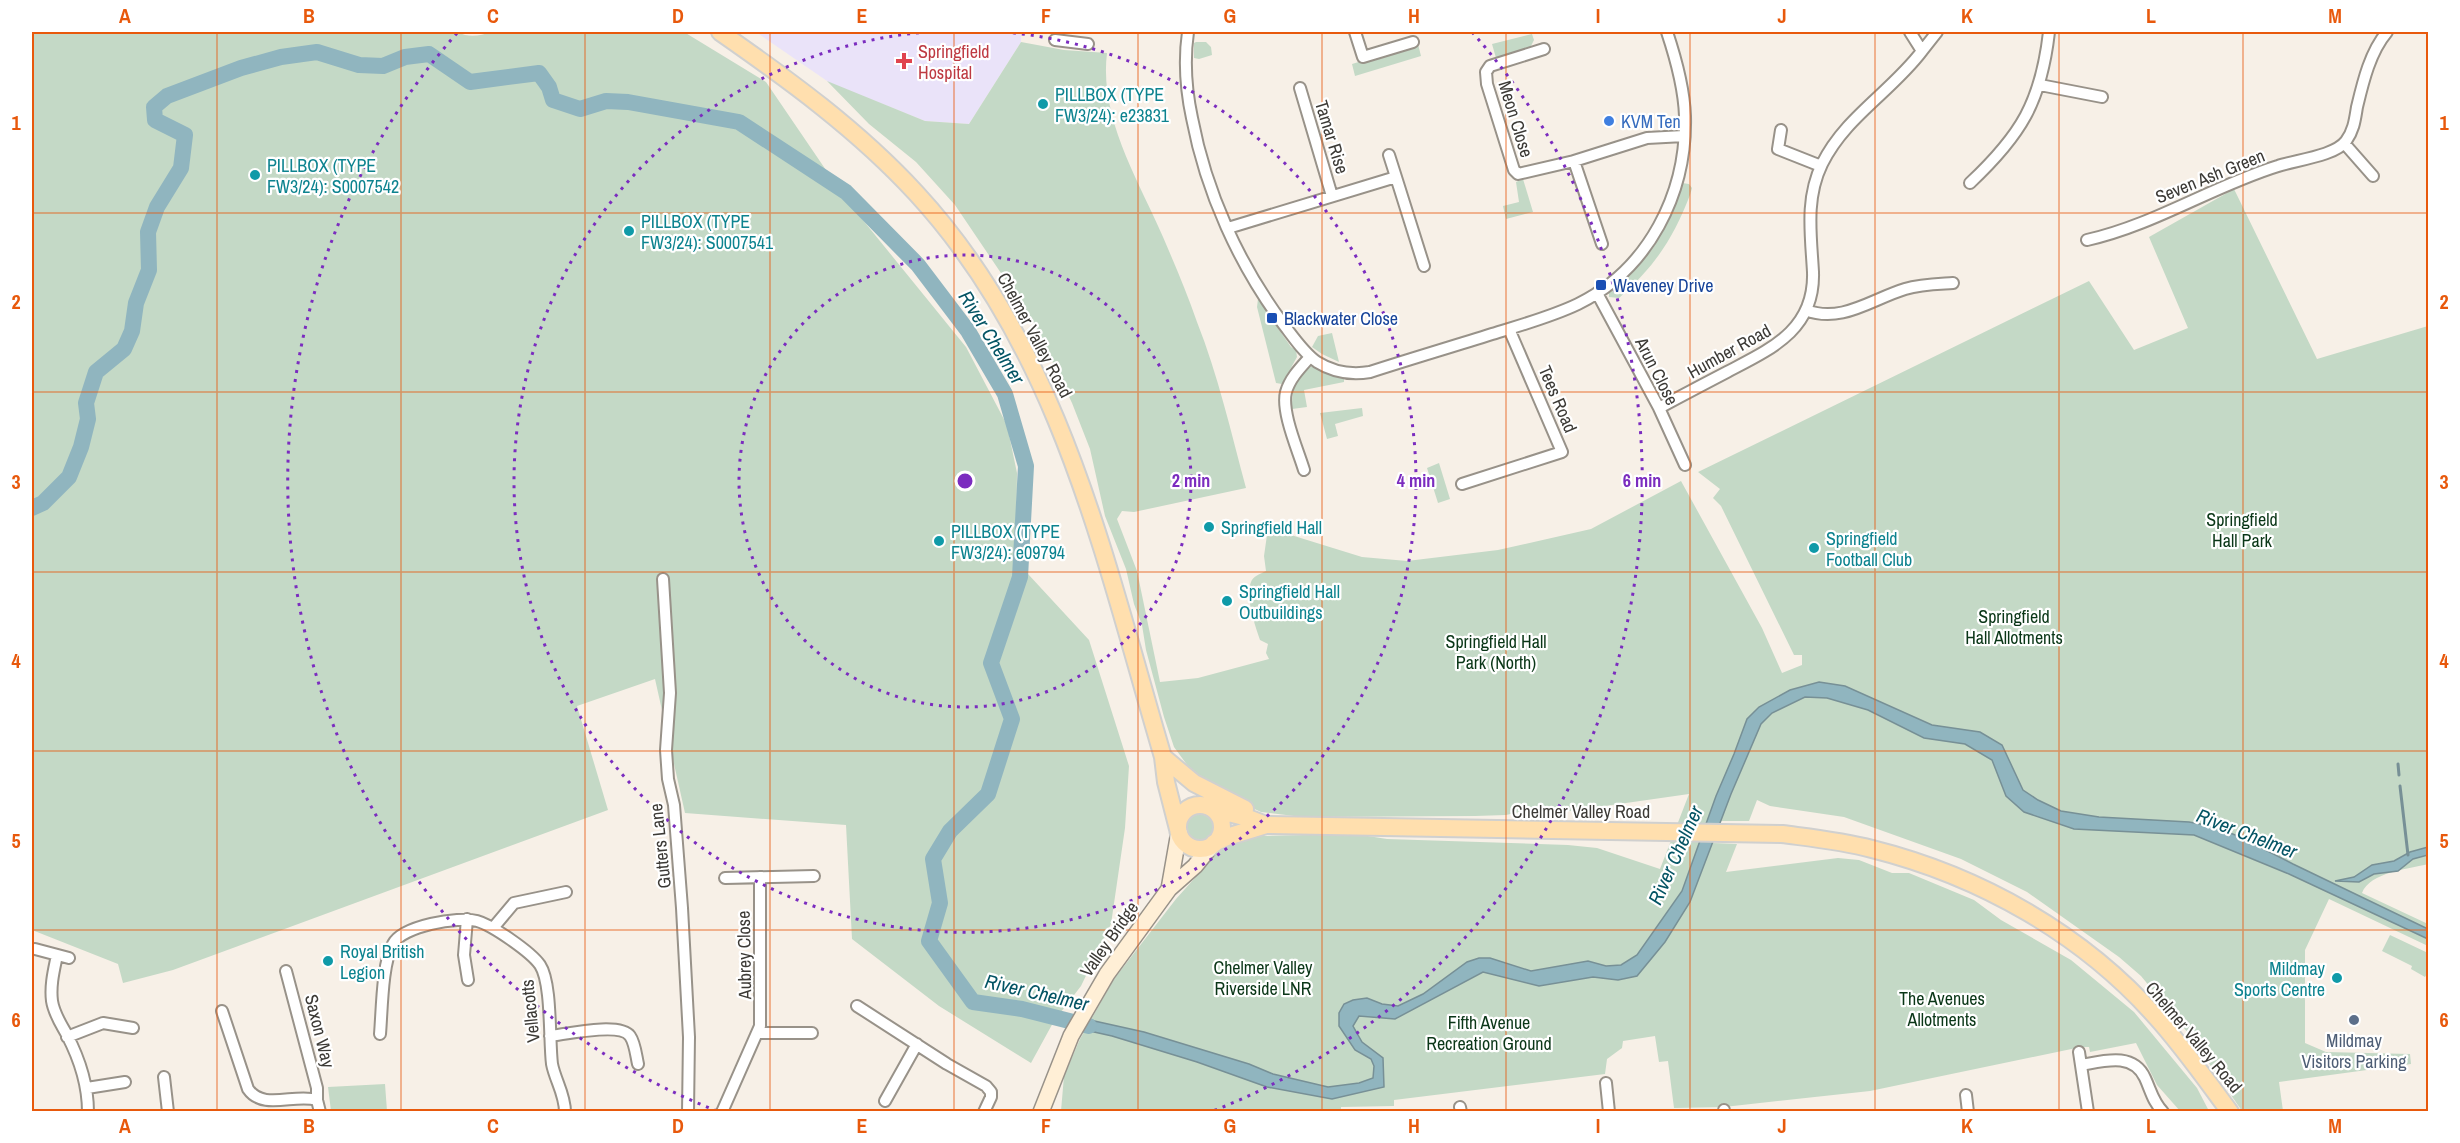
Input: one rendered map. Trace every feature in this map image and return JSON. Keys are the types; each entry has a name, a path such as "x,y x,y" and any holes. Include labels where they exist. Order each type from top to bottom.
{"main road":[{"name":"Chelmer Valley Road","path":"720,32 832,115 916,193 984,279 1011,324 1037,373 1064,435 1088,507 1163,757 1166,782 1179,830"},
{"name":"Chelmer Valley Road","path":"1163,757 1184,786 1209,808 1266,825"},
{"path":"1163,757 1194,783 1234,805 1264,815 1284,818 1303,826"},
{"path":"1195,806 1209,808 1220,819 1222,826 1220,835 1213,844 1203,849 1191,847 1183,841 1179,830 1180,819 1186,811 1195,806"},
{"name":"Chelmer Valley Road","path":"1213,844 1227,837 1266,825 1759,832 1816,838 1871,848 1955,876 2037,918 2076,944 2118,979 2157,1018 2230,1112"}],"street":[{"path":"1188,32 1186,71 1192,117 1208,178 1228,228 1263,295 1310,357 1329,368 1343,372 1363,373 1561,311 1597,293 1630,266 1656,233 1677,183 1684,136 1683,95 1667,32"},
{"path":"1355,32 1363,57 1413,42"},
{"path":"1910,32 1922,51"},
{"name":"Humber Road","path":"1659,408 1775,346 1789,334 1806,310 1813,285 1809,239 1810,206 1821,166 1834,142 1853,119 1904,73 1937,32"},
{"path":"1970,183 2008,143 2026,116 2040,85 2049,32"},
{"path":"2373,176 2344,143 2354,127 2364,82 2374,54 2387,32"},
{"path":"1055,40 1070,37 1088,44"},
{"name":"Meon Close","path":"1544,49 1490,66 1486,72 1487,84 1514,170 1518,174 1575,161 1647,138 1684,136"},
{"path":"2040,85 2102,97"},
{"name":"Tamar Rise","path":"1300,88 1332,196"},
{"path":"1781,130 1778,149 1821,166"},
{"name":"Seven Ash Green","path":"2087,240 2118,231 2255,174 2328,152 2344,143"},
{"path":"1389,155 1425,266"},
{"path":"1575,161 1602,244"},
{"name":"Tamar Rise","path":"1228,228 1396,177"},
{"path":"1806,310 1824,315 1840,314 1904,289 1953,283"},
{"name":"Arun Close","path":"1597,293 1659,408 1685,465"},
{"name":"Tees Road","path":"1462,484 1562,452 1509,329"},
{"path":"1304,470 1285,405 1286,392 1291,381 1310,357"},
{"name":"Gutters Lane","path":"663,579 670,693 666,750 668,779 674,805 682,908 688,1016 688,1112"},
{"name":"Valley Bridge","path":"1169,889 1179,830"},
{"name":"Valley Bridge","path":"1041,1112 1071,1036 1107,974 1169,889 1196,866 1213,844"},
{"path":"725,878 814,876"},
{"name":"Aubrey Close","path":"722,1112 759,1033 761,1019 760,877"},
{"path":"494,928 514,903 566,892"},
{"path":"467,919 465,956 468,980"},
{"name":"Vellacotts","path":"380,1034 388,960 395,940 416,927 467,919 478,921 494,928 534,957 544,972 553,1067 563,1095 565,1112"},
{"path":"35,949 69,958"},
{"path":"57,955 52,978 52,1002 87,1088 88,1112"},
{"name":"Saxon Way","path":"286,971 317,1088 319,1106"},
{"path":"857,1006 986,1086 991,1097 984,1112"},
{"path":"222,1011 248,1089 253,1096 265,1100 298,1097 319,1106"},
{"path":"68,1037 103,1023 133,1028"},
{"path":"550,1036 613,1029 624,1030 631,1038 638,1064"},
{"path":"759,1033 812,1033"},
{"path":"885,1101 917,1044"},
{"path":"2079,1052 2088,1112"},
{"path":"2081,1065 2120,1060 2131,1062 2139,1068 2151,1095 2163,1112"},
{"path":"165,1077 168,1112"},
{"path":"87,1088 125,1082"},
{"path":"1606,1083 1609,1112"},
{"path":"1966,1095 1968,1112"}],"shaded area":[{"name":"Springfield Hospital","path":"756,32 1021,32 1021,42 969,124 925,121 830,83"}],"green space":[{"path":"32,32 458,32 474,36 491,32 684,32 766,82 845,198 966,347 1007,425 1017,473 1016,561 1089,640 1129,766 1125,828 1111,924 1081,986 1054,1021 1031,1063 939,1006 852,939 846,825 685,813 655,679 577,706 608,810 173,970 123,983 118,964 32,930"},
{"path":"1532,34 1534,40 1530,48 1496,58 1492,44"},
{"path":"1021,42 1064,50 1107,53 1106,77 1115,124 1132,170 1163,237 1205,342 1246,488 1134,512 1122,511 1117,519 1137,571 1160,682 1198,678 1269,659 1266,653 1268,644 1260,640 1251,611 1249,595 1252,580 1266,571 1264,556 1268,528 1362,557 1407,561 1498,550 1591,529 1681,481 1762,628 1782,673 1802,665 1802,655 1794,655 1721,506 1713,498 1720,489 1698,472 2089,281 2134,350 2188,328 2149,237 2234,189 2317,359 2428,326 2428,864 2381,876 2366,886 2362,893 2428,924 2428,929 2342,888 2328,892 2428,939 2428,946 2329,899 2305,950 2305,1043 2326,1052 2410,1054 2411,1064 2279,1082 2283,1111 2242,1111 2188,1033 2141,976 2119,957 2027,892 1961,859 1844,817 1770,806 1757,800 1749,821 1721,821 1713,843 1737,844 1726,872 1838,858 1859,860 1892,873 1909,873 1974,900 2001,920 2071,960 2134,1012 2197,1088 2209,1111 2180,1111 2157,1085 2136,1043 2090,1052 2089,1047 2081,1047 1870,1091 1724,1107 1674,1108 1668,1061 1659,1062 1655,1036 1623,1041 1622,1048 1607,1059 1605,1074 1394,1100 1394,1106 1341,1107 1341,1112 1061,1111 1064,1076 1080,1039 1114,979 1176,899 1219,851 1231,842 1261,836 1355,834 1387,839 1568,845 1597,848 1660,869 1689,794 1570,811 1532,809 1506,815 1302,817 1261,812 1222,794 1193,773 1174,747 1164,717 1126,569 1105,516 1090,449 1072,403 1032,319 955,205 916,162 869,124 827,81 925,121 969,124"},
{"path":"1206,42 1211,47 1212,55 1199,59 1194,58 1194,43"},
{"path":"1418,44 1421,56 1355,76 1352,64"},
{"path":"1523,179 1533,212 1506,219 1503,206 1519,202 1516,182"},
{"path":"1682,183 1689,184 1692,188 1690,195 1662,251 1643,275 1619,298 1609,297 1609,290 1638,265 1653,248 1666,224"},
{"path":"1258,299 1291,347 1296,350 1297,357 1282,384 1276,383 1257,307"},
{"path":"1332,333 1339,362 1312,347 1318,336"},
{"path":"1314,366 1344,377 1344,382 1304,390 1307,407 1292,409 1294,389 1299,377"},
{"path":"1362,408 1363,416 1335,424 1338,436 1327,439 1320,413"},
{"path":"1439,463 1450,499 1438,503 1427,468"},
{"path":"1200,812 1211,816 1215,827 1211,838 1200,842 1189,838 1185,827 1189,816"},
{"path":"2390,935 2428,953 2428,972 2425,977 2411,969 2412,966 2382,951"},
{"path":"385,1084 387,1111 331,1111 328,1087"}],"water":[{"path":"1819,682 1845,686 1932,725 1980,732 2002,745 2023,790 2061,811 2099,817 2189,822 2211,826 2238,836 2428,929 2428,939 2289,874 2194,835 2074,829 2024,812 2006,796 1992,760 1965,744 1924,738 1868,710 1827,698 1805,697 1772,713 1761,724 1731,794 1690,902 1665,942 1637,976 1618,980 1593,977 1539,986 1483,972 1395,1019 1359,1016 1353,1026 1362,1042 1383,1058 1384,1087 1332,1099 1267,1087 1197,1062 1112,1036 1067,1026 1072,1016 1144,1032 1249,1064 1273,1074 1328,1087 1359,1083 1373,1078 1374,1066 1371,1059 1355,1050 1339,1026 1339,1013 1344,1004 1353,1000 1367,998 1382,1004 1398,1006 1423,994 1467,962 1479,958 1490,958 1531,971 1588,961 1606,966 1621,965 1637,955 1682,891 1747,719 1759,707 1790,690"},
{"path":"2428,847 2428,855 2413,859 2398,871 2374,874 2359,882 2335,881 2354,877 2372,865 2394,861 2410,852"}],"waterway":[{"name":"River Chelmer","path":"32,508 43,503 69,477 81,447 88,419 86,403 96,372 124,349 132,331 136,303 149,270 148,232 157,207 181,168 185,135 155,120 154,107 167,96 241,68 281,57 317,52 359,65 383,66 405,57 429,54 470,82 539,73 549,87 553,100 580,109 606,101 628,102 739,122 846,192 918,265 968,331 1005,394 1026,466 1020,577 991,663 1012,719 988,794 950,831 933,859 940,903 929,941 973,1002 1022,1009 1089,1026"},
{"path":"2398,764 2399,775"},
{"path":"2400,786 2408,855"}],"place":[{"name":"Springfield Hospital","path":"904,61"},
{"name":"PILLBOX (TYPE FW3/24): e23831","path":"1043,104"},
{"name":"KVM Ten","path":"1609,121"},
{"name":"PILLBOX (TYPE FW3/24): S0007542","path":"255,175"},
{"name":"PILLBOX (TYPE FW3/24): S0007541","path":"629,231"},
{"name":"Waveney Drive","path":"1601,285"},
{"name":"Blackwater Close","path":"1272,318"},
{"name":"Springfield Hall","path":"1209,527"},
{"name":"PILLBOX (TYPE FW3/24): e09794","path":"939,541"},
{"name":"Springfield Football Club","path":"1814,548"},
{"name":"Springfield Hall Outbuildings","path":"1227,601"},
{"name":"Royal British Legion","path":"328,961"},
{"name":"Mildmay Sports Centre","path":"2337,978"},
{"name":"Mildmay Visitors Parking","path":"2354,1020"}],"park label":[{"name":"Springfield Hall Park","path":"2242,529"},
{"name":"Springfield Hall Allotments","path":"2014,626"},
{"name":"Springfield Hall Park (North)","path":"1496,651"},
{"name":"Chelmer Valley Riverside LNR","path":"1263,977"},
{"name":"The Avenues Allotments","path":"1942,1008"},
{"name":"Fifth Avenue Recreation Ground","path":"1489,1032"}]}
